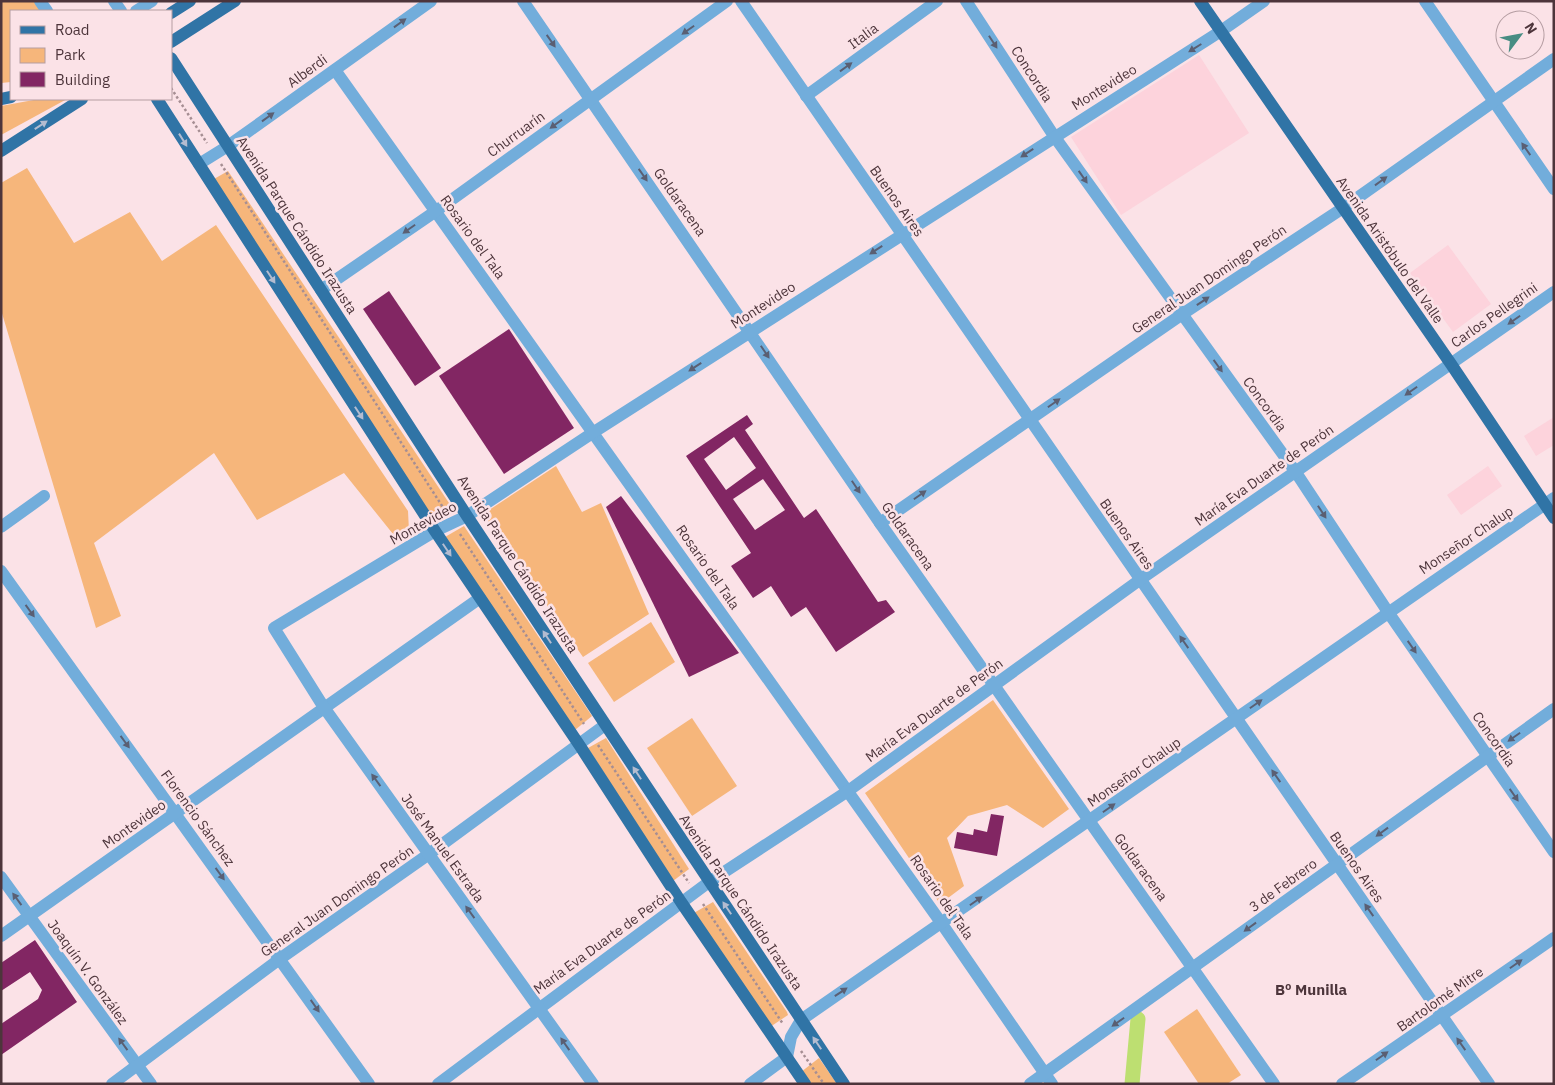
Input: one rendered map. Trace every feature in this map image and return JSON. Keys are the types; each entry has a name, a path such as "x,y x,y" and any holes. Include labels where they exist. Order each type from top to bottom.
{"main road":[{"path":"172,13 190,1"},
{"path":"172,41 234,1"},
{"name":"Avenida Aristóbulo del Valle","path":"1200,1 1451,364 1549,501 1554,518"},
{"name":"Avenida Parque Cándido Irazusta","path":"172,60 467,516 844,1084"},
{"path":"1,151 80,100"},
{"path":"158,100 435,531 580,746 681,902 805,1084"}],"street":[{"path":"138,10 152,1"},
{"name":"Alberdi","path":"199,164 228,146 431,1"},
{"name":"Goldaracena","path":"524,1 751,331 880,523 1274,1084"},
{"name":"Churruarín","path":"321,290 436,211 728,1"},
{"name":"Buenos Aires","path":"741,1 1488,1084"},
{"name":"Italia","path":"806,96 937,1"},
{"name":"Concordia","path":"966,1 1054,136 1295,471 1388,612 1554,852"},
{"name":"Montevideo","path":"274,628 435,531 467,516 1054,136 1221,31 1264,1"},
{"path":"1425,1 1554,189"},
{"name":"General Juan Domingo Perón","path":"880,523 1181,315 1343,208 1554,59"},
{"name":"Rosario del Tala","path":"335,70 594,432 942,924 1049,1079"},
{"name":"Carlos Pellegrini","path":"1451,364 1554,292"},
{"name":"María Eva Duarte de Perón","path":"438,1084 709,882 848,791 1141,580 1451,364"},
{"path":"1,526 44,496"},
{"name":"Monseñor Chalup","path":"786,1057 791,1037 801,1020 942,924 1549,501"},
{"name":"Florencio Sánchez","path":"1,571 370,1084"},
{"name":"Montevideo","path":"1,936 323,706 480,598"},
{"name":"José Manuel Estrada","path":"274,628 323,706 593,1084"},
{"name":"3 de Febrero","path":"1030,1084 1049,1079 1194,968 1554,709"},
{"name":"General Juan Domingo Perón","path":"112,1084 281,958 580,746 606,725"},
{"name":"Joaquín V. González","path":"1,877 151,1084"},
{"name":"Bartolomé Mitre","path":"1342,1084 1554,938"},
{"path":"750,1084 786,1057"}],"shaded area":[{"path":"1199,55 1249,133 1121,215 1071,137"},
{"path":"1448,245 1491,304 1453,332 1410,273"},
{"path":"1554,417 1554,445 1536,456 1524,436"},
{"path":"1488,466 1502,486 1461,515 1447,495"}],"green space":[{"path":"1,1 46,1 51,10 10,10 10,82 1,83"},
{"path":"34,100 65,100 1,135 1,106"},
{"path":"27,168 74,243 130,212 162,261 216,225 408,511 409,531 397,539 344,473 257,520 214,453 94,543 121,616 96,628 1,310 1,183"},
{"path":"228,171 451,506 433,519 207,183"},
{"path":"556,466 582,512 601,503 649,614 583,657 483,514"},
{"path":"464,526 592,716 575,730 445,537"},
{"path":"651,622 675,662 614,702 588,663"},
{"path":"993,700 1069,809 1043,828 1007,805 968,816 947,838 964,886 940,904 865,793"},
{"path":"692,718 737,786 692,816 647,748"},
{"path":"606,738 689,869 673,881 588,748"},
{"path":"713,902 787,1012 788,1015 770,1027 692,914"},
{"path":"1197,1009 1241,1075 1227,1084 1199,1084 1164,1032"},
{"path":"819,1058 837,1084 810,1084 801,1072"}],"building":[{"path":"389,291 441,368 415,386 363,309"},
{"path":"509,329 574,428 504,474 439,376"},
{"path":"747,415 753,424 745,430 804,518 816,509 878,602 886,600 895,612 836,652 806,607 791,617 771,586 753,598 731,566 751,553 686,456","holes":["734,437 756,468 726,490 704,459","763,479 785,510 755,530 733,499"]},
{"path":"621,496 739,653 689,677 606,507"},
{"path":"991,814 1004,816 997,856 954,848 957,832 973,835 974,829 987,832"},
{"path":"35,940 77,1002 1,1055 1,1024 38,999 42,990 30,972 1,991 1,963"}],"waterway":[{"path":"1132,1084 1138,1019"}],"district":[{"name":"Bº Munilla","path":"1311,990"}]}
